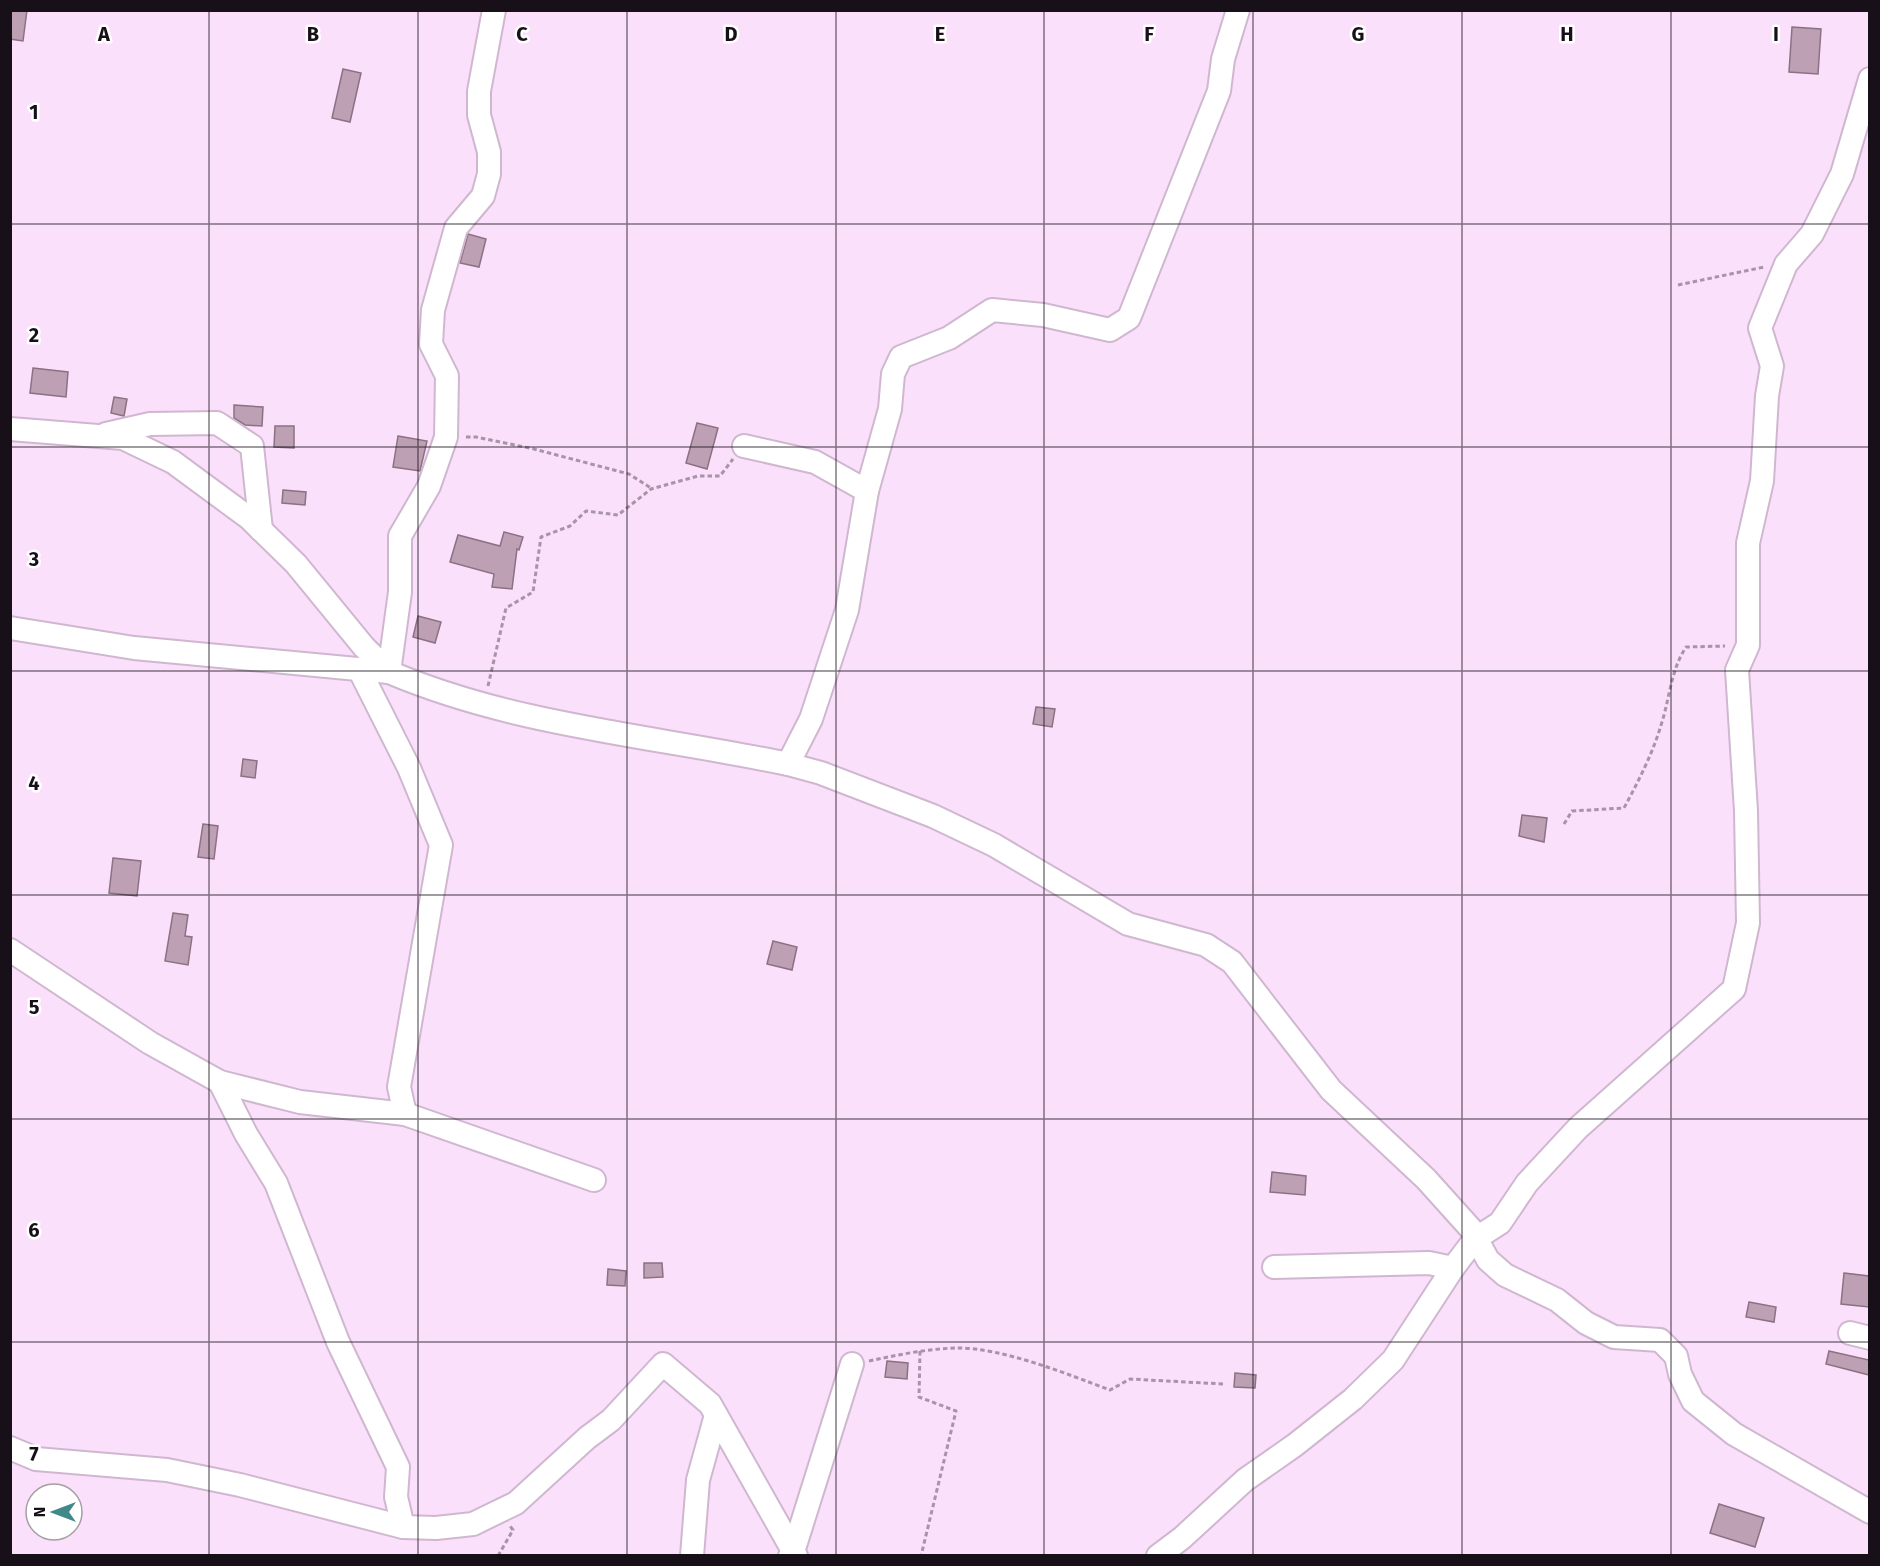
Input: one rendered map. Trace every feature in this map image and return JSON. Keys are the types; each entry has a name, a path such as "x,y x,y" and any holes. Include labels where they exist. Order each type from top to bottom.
{"street":[{"path":"389,672 400,592 400,536 429,486 446,437 447,376 431,344 433,310 456,228 483,196 489,174 489,152 479,115 479,91 494,10"},
{"path":"788,764 811,719 847,610 867,491 890,409 893,374 901,357 949,338 992,310 1043,315 1110,330 1129,318 1219,92 1223,59 1238,10"},
{"path":"1158,1556 1182,1538 1245,1480 1296,1445 1353,1398 1393,1360 1453,1268 1475,1239 1500,1223 1527,1184 1578,1128 1734,989 1748,923 1746,811 1737,670 1748,645 1748,543 1762,481 1767,396 1772,366 1760,328 1786,264 1812,234 1842,174 1869,79"},
{"path":"99,436 150,424 217,423 252,446 261,530"},
{"path":"10,429 123,438 173,462 261,530 296,564 364,647 389,672"},
{"path":"744,446 815,462 867,491"},
{"path":"10,628 134,648 389,672 419,684 573,726 788,764 933,816 994,845 1128,924 1206,945 1232,962 1331,1090 1425,1179 1471,1229 1488,1260 1505,1275 1557,1300 1586,1323 1614,1337 1660,1340 1676,1356 1680,1374 1693,1401 1734,1434 1869,1512"},
{"path":"360,669 409,768 441,845 399,1087 405,1114"},
{"path":"10,950 150,1043 220,1082 300,1101 405,1114 594,1180"},
{"path":"220,1082 246,1134 276,1183 338,1342 398,1467 396,1497 403,1527"},
{"path":"1274,1267 1429,1263 1453,1268"},
{"path":"10,1448 36,1459 167,1470 240,1485 403,1527 436,1528 473,1524 516,1503 587,1438 611,1420 663,1364 710,1404 793,1554"},
{"path":"793,1554 852,1364"},
{"path":"692,1556 699,1480 716,1415"}],"path":[{"path":"1678,285 1738,271 1786,264"},
{"path":"446,437 476,437 586,462 630,474 651,489"},
{"path":"484,703 506,608 533,592 541,537 570,526 586,511 618,515 651,489 699,476 720,476 744,446"},
{"path":"1564,824 1572,811 1624,808 1644,773 1662,722 1676,663 1686,647 1748,645"},
{"path":"852,1364 920,1351 956,1348 986,1350 1110,1390 1130,1379 1223,1384"},
{"path":"920,1351 919,1397 956,1411 921,1556"},
{"path":"498,1556 513,1530 500,1510"}],"building":[{"path":"10,10 27,10 23,41 10,39"},
{"path":"1792,27 1821,29 1818,74 1789,72"},
{"path":"343,69 361,73 350,122 332,118"},
{"path":"468,234 486,239 479,267 460,263"},
{"path":"33,368 68,372 66,397 30,393"},
{"path":"114,397 127,399 124,416 111,413"},
{"path":"234,405 263,407 262,426 245,425 234,418"},
{"path":"697,423 718,428 707,469 686,463"},
{"path":"275,426 294,426 294,448 274,447"},
{"path":"398,436 427,441 420,471 393,467"},
{"path":"283,490 306,492 305,505 282,503"},
{"path":"504,532 523,537 519,550 517,549 512,589 492,587 494,574 450,562 458,535 500,546"},
{"path":"418,616 441,622 435,643 413,637"},
{"path":"1036,707 1055,709 1052,727 1033,724"},
{"path":"243,759 257,761 255,778 241,776"},
{"path":"1522,815 1547,818 1544,842 1519,836"},
{"path":"203,824 218,826 214,859 198,857"},
{"path":"113,858 141,861 137,896 109,893"},
{"path":"173,913 188,915 185,936 192,937 188,965 165,961"},
{"path":"773,941 797,947 792,970 767,964"},
{"path":"1272,1172 1306,1176 1305,1195 1270,1192"},
{"path":"644,1263 662,1263 663,1277 644,1278"},
{"path":"608,1269 626,1271 625,1286 607,1285"},
{"path":"1844,1273 1869,1276 1869,1307 1841,1304"},
{"path":"1749,1302 1776,1307 1774,1322 1746,1317"},
{"path":"1829,1351 1869,1360 1869,1375 1826,1364"},
{"path":"887,1361 908,1363 907,1379 885,1377"},
{"path":"1235,1373 1256,1375 1255,1388 1234,1387"},
{"path":"1719,1504 1764,1518 1755,1547 1710,1533"}]}
